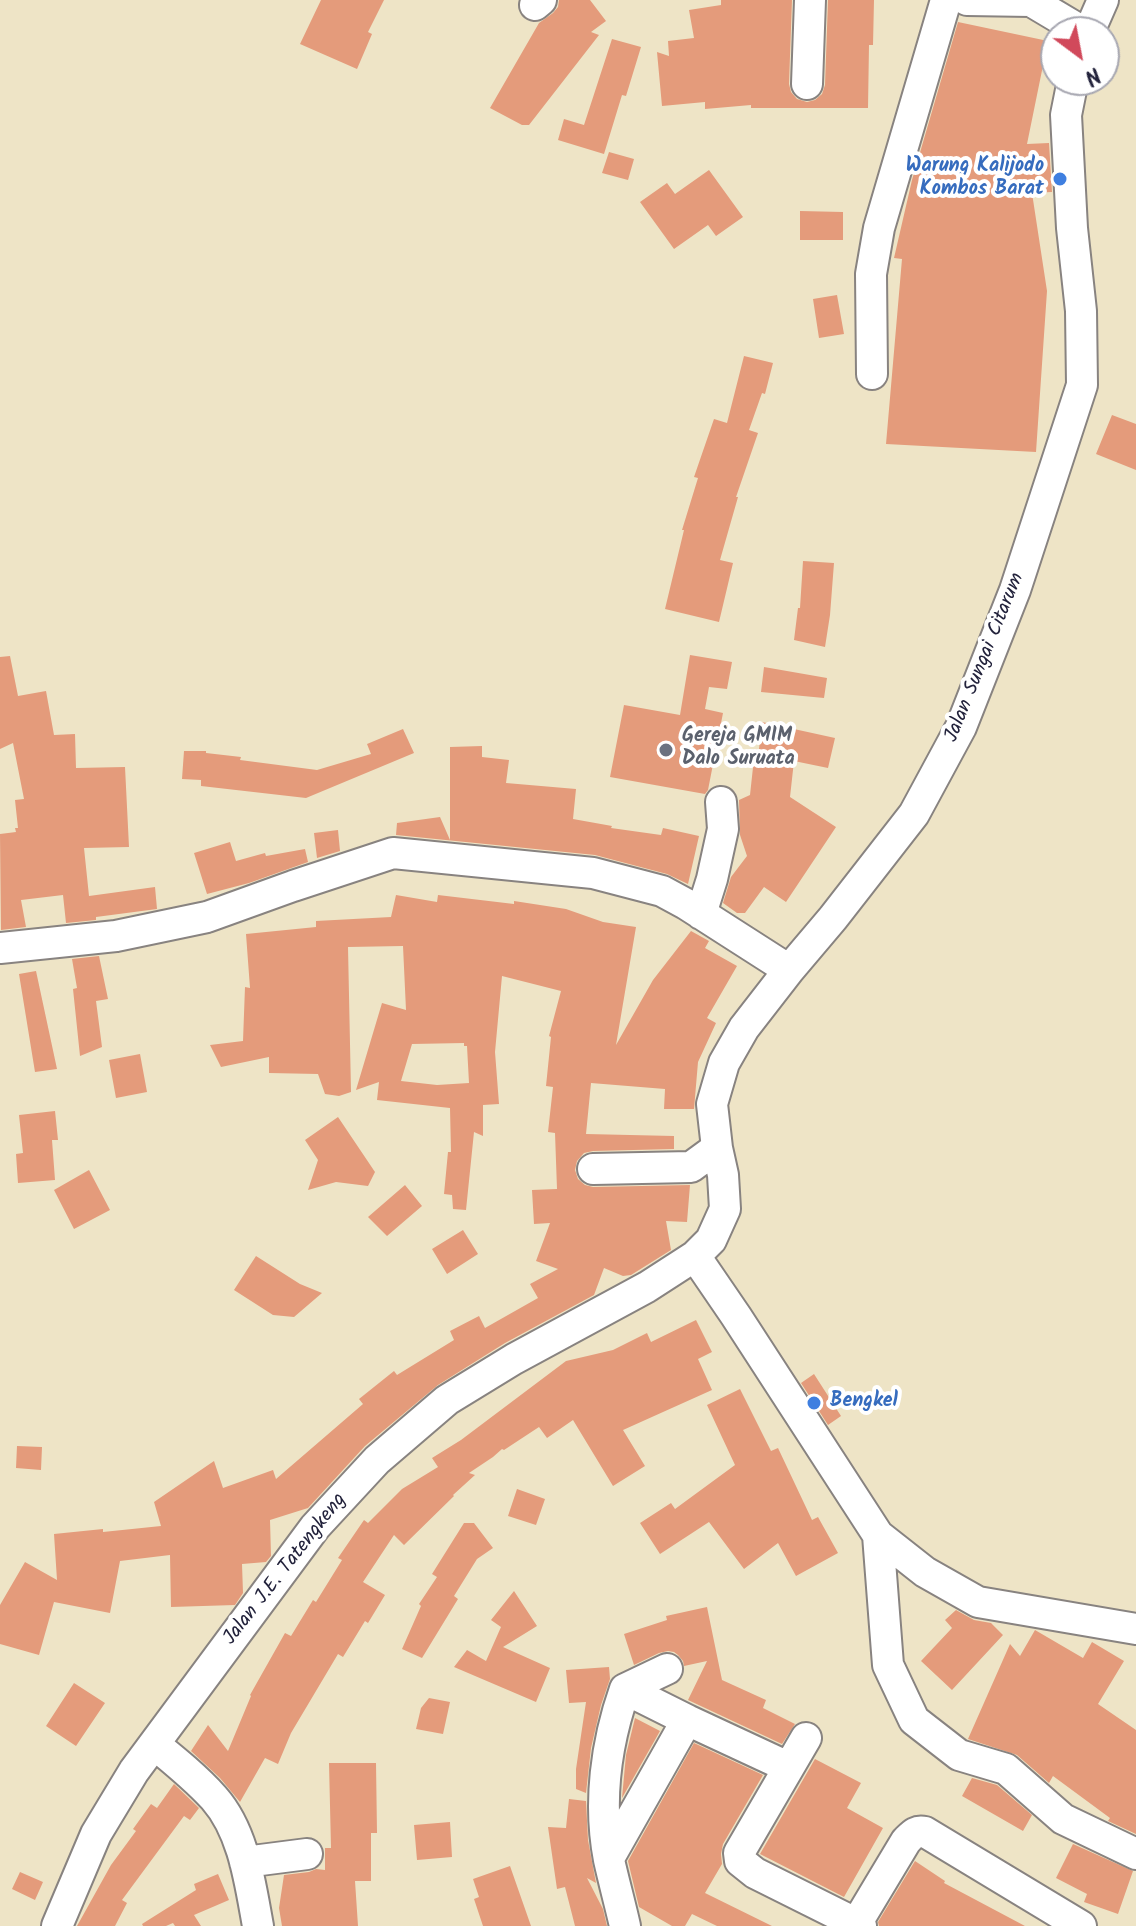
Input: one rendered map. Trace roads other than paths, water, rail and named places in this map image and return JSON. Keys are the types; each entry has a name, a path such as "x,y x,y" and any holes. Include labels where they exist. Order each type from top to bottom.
{"street":[{"path":"807,84 810,0"},
{"path":"872,374 871,274 879,228 946,0"},
{"path":"967,0 1032,0 1059,16"},
{"name":"Jalan Sungai Citarum","path":"695,1256 711,1240 725,1209 712,1104 724,1063 744,1028 914,814 961,727 1015,590 1082,385 1081,311 1072,228 1066,115 1070,96"},
{"path":"701,914 723,829 721,802"},
{"path":"0,948 116,936 207,917 393,853 593,873 662,891 789,970"},
{"path":"593,1169 691,1167 717,1148"},
{"path":"695,1256 878,1535 925,1572 978,1602 1136,1629"},
{"name":"Jalan J.E. Tatengkeng","path":"57,1926 96,1834 134,1771 315,1527 377,1460 447,1400 514,1359 647,1287 695,1256"},
{"path":"878,1535 888,1665 914,1720 959,1755 1006,1769 1063,1819 1136,1854"},
{"path":"625,1926 605,1831 604,1795 616,1715 625,1689 667,1669"},
{"path":"625,1689 788,1767"},
{"path":"609,1858 687,1720"},
{"path":"806,1738 739,1853 740,1861 755,1873 857,1925 906,1841 919,1831 1081,1926"},
{"path":"154,1744 196,1779 228,1818 245,1862 258,1926"},
{"path":"245,1862 307,1854"}],"place":[{"name":"Warung Kalijodo Kombos Barat","path":"1060,179"},
{"name":"Gereja GMIM Dalo Suruata","path":"666,750"},
{"name":"Bengkel","path":"814,1403"}]}
